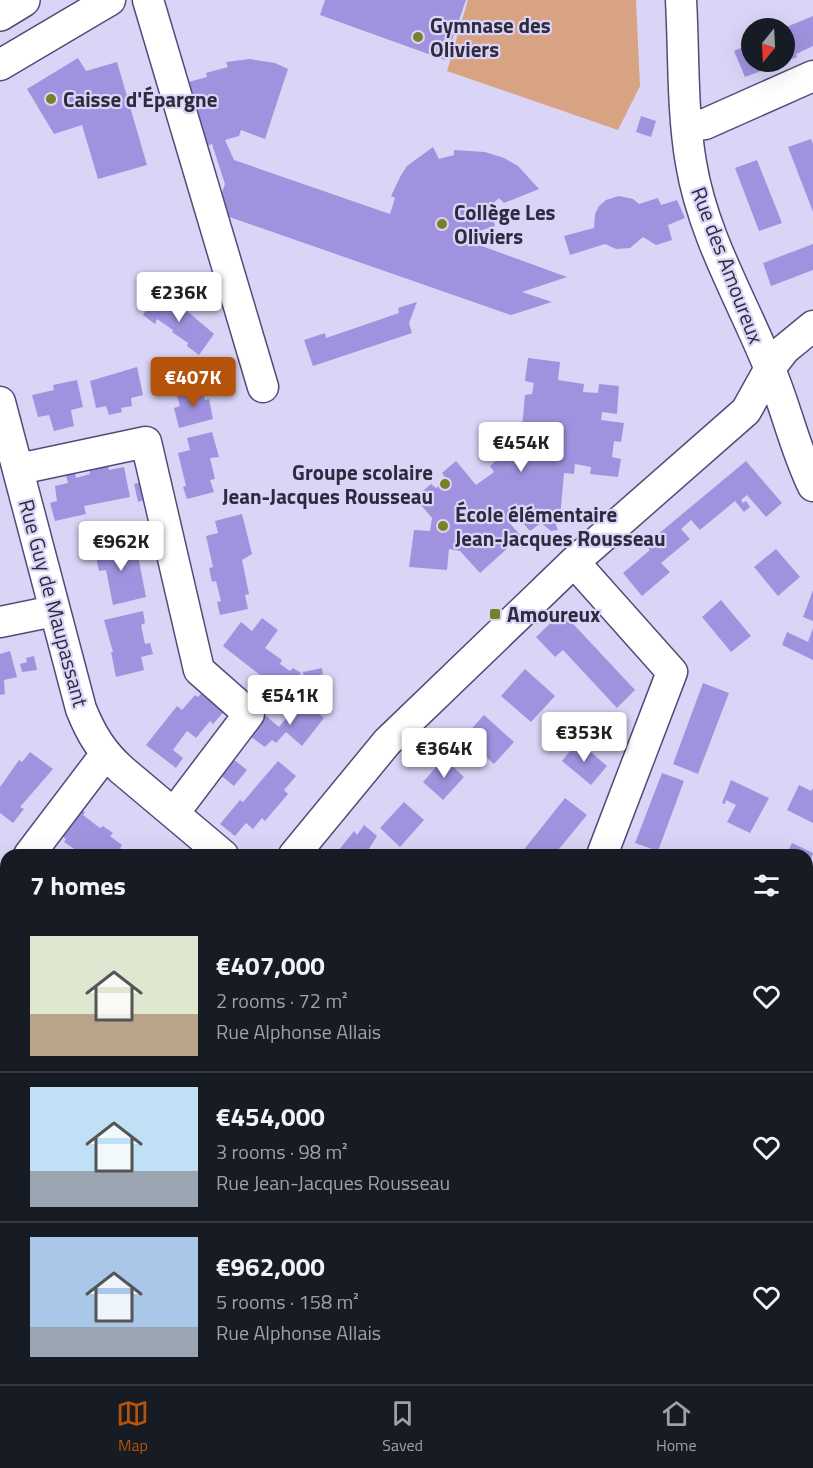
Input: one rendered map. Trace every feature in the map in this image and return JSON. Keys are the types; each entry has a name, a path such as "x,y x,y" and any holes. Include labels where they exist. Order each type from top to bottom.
{"main road":[{"path":"0,15 23,0"}],"street":[{"path":"0,65 110,0"},
{"path":"148,0 263,387"},
{"name":"Rue des Amoureux","path":"681,0 691,163 703,212 741,307 770,368 791,436 813,486"},
{"path":"688,126 705,124 813,76"},
{"path":"299,849 387,742 574,562 746,411 770,368 793,340 813,326"},
{"name":"Rue Guy de Maupassant","path":"0,402 81,709 92,735 105,755 216,849"},
{"path":"19,469 146,442 199,670 249,714 174,813"},
{"path":"574,562 672,672 604,849"},
{"path":"0,622 54,611"},
{"path":"37,849 105,755"}],"shaded area":[{"path":"468,0 636,0 640,86 618,130 447,71"}],"building":[{"name":"Gymnase des Oliviers","path":"325,0 466,0 445,60 320,15"},
{"path":"813,16 813,46 796,54 795,58 795,23"},
{"path":"741,48 741,68 734,51"},
{"path":"78,58 86,71 117,62 147,165 98,179 82,125 54,134 27,89"},
{"path":"250,59 275,63 288,69 265,139 241,130 239,136 225,140 234,160 390,214 395,198 391,196 407,166 433,147 439,159 454,155 454,150 485,152 504,158 518,166 539,189 504,203 499,198 489,207 495,226 466,235 464,231 457,237 567,277 522,292 552,302 511,315 215,212 225,184 212,144 199,148 181,84 207,77 206,73 228,67 226,62"},
{"path":"743,72 758,72 745,77"},
{"path":"641,116 656,121 651,137 636,132"},
{"path":"811,139 813,144 813,212 788,147"},
{"path":"757,160 782,223 759,231 735,168"},
{"path":"619,196 633,199 639,204 658,198 661,205 677,200 685,218 668,225 672,240 656,245 643,237 630,248 616,249 605,244 570,255 564,236 594,228 595,214 599,206 606,200"},
{"path":"813,244 813,270 771,286 763,263"},
{"path":"157,293 187,311 214,334 199,355 187,346 188,343 172,332 173,330 157,319 155,324 143,315"},
{"path":"417,302 409,323 412,333 313,366 304,340 325,333 326,338 399,313 398,308"},
{"path":"528,358 560,362 558,380 584,384 583,392 598,393 599,384 619,386 617,414 602,412 601,420 624,423 621,442 614,441 612,457 621,459 618,477 590,474 591,467 575,464 574,474 564,473 560,518 553,518 558,530 551,531 541,523 530,531 515,514 507,520 521,536 480,573 460,551 449,549 447,570 409,567 414,530 430,531 432,518 415,498 431,484 436,488 447,480 442,473 456,461 476,485 494,472 490,466 521,438 525,395 532,394 534,383 525,381"},
{"path":"137,367 143,395 131,398 132,406 121,408 122,412 109,415 106,406 96,408 90,381"},
{"path":"77,380 83,407 71,410 74,426 54,431 49,415 38,417 32,395 54,390 53,385"},
{"path":"202,387 205,400 209,399 213,419 179,428 174,408 180,406 176,393"},
{"path":"212,432 219,457 210,458 215,479 210,480 214,492 187,499 178,453 190,450 187,438"},
{"path":"746,461 782,503 766,517 747,495 741,500 743,503 746,501 750,507 744,512 735,501 700,530 691,520 681,529 690,539 661,563 670,572 642,596 623,573 650,550 645,545"},
{"path":"107,462 109,470 124,467 130,497 84,506 86,514 55,521 50,503 57,501 55,486 68,483 64,469 74,466 76,478 90,474 89,466"},
{"path":"142,482 147,499 138,502 134,484"},
{"path":"242,514 252,554 242,560 249,594 245,595 248,609 220,615 217,602 221,601 216,581 212,582 209,568 213,567 206,536 218,533 215,521"},
{"path":"92,538 94,547 84,550 81,541"},
{"path":"121,540 125,556 135,553 139,561 146,597 113,605 106,570 99,571 94,547"},
{"path":"776,549 800,577 778,596 754,567"},
{"path":"813,590 813,621 803,617"},
{"path":"721,600 751,636 731,652 702,617"},
{"path":"143,611 145,623 141,625 145,644 150,643 153,654 141,657 144,670 116,677 111,652 113,652 104,620"},
{"path":"562,612 635,690 617,708 563,650 555,657 536,637"},
{"path":"262,618 278,630 265,648 282,660 280,664 290,671 293,668 301,673 289,688 281,682 273,692 262,684 265,679 223,646 241,622 252,631"},
{"path":"813,628 813,660 782,645 787,632 808,642"},
{"path":"10,651 17,677 4,680 5,694 0,695 0,654"},
{"path":"34,656 37,670 22,672 20,664 27,662 26,658"},
{"path":"322,668 323,674 304,679 303,672"},
{"path":"525,669 555,696 531,722 501,696"},
{"path":"703,683 729,693 698,774 673,764"},
{"path":"206,688 229,706 213,724 210,721 196,738 187,731 173,750 183,758 176,768 146,745 177,706 182,710 195,695 198,697"},
{"path":"301,700 324,718 302,746 286,732 276,743 272,740 265,747 250,736 266,716 279,727"},
{"path":"484,715 514,742 494,764 464,737"},
{"path":"578,741 607,766 591,785 562,761"},
{"path":"30,752 53,769 20,807 24,809 13,823 0,813 0,787 19,760 22,762"},
{"path":"232,758 247,770 234,786 219,774"},
{"path":"444,758 464,777 443,800 423,782"},
{"path":"278,761 296,776 284,790 288,794 265,821 262,818 253,829 246,823 235,836 220,824 240,800 243,802"},
{"path":"662,773 684,781 659,849 635,843"},
{"path":"731,780 769,798 750,833 727,822 736,805 726,800 725,804 722,803"},
{"path":"799,785 811,791 813,788 813,823 787,810"},
{"path":"565,798 587,815 559,849 524,849"},
{"path":"404,802 424,820 400,847 380,828"},
{"path":"76,807 85,812 83,815 100,828 103,826 113,833 110,836 122,845 121,849 74,849 64,842 66,839 57,832"},
{"path":"364,825 377,836 369,849 340,849 354,831 357,835"},
{"path":"792,843 805,849 789,849"}],"place":[{"name":"Gymnase des Oliviers","path":"418,37"},
{"name":"Caisse d'Épargne","path":"51,99"},
{"name":"Collège Les Oliviers","path":"442,224"},
{"name":"Groupe scolaire Jean-Jacques Rousseau","path":"445,484"},
{"name":"École élémentaire Jean-Jacques Rousseau","path":"443,526"},
{"name":"Amoureux","path":"495,614"}]}
